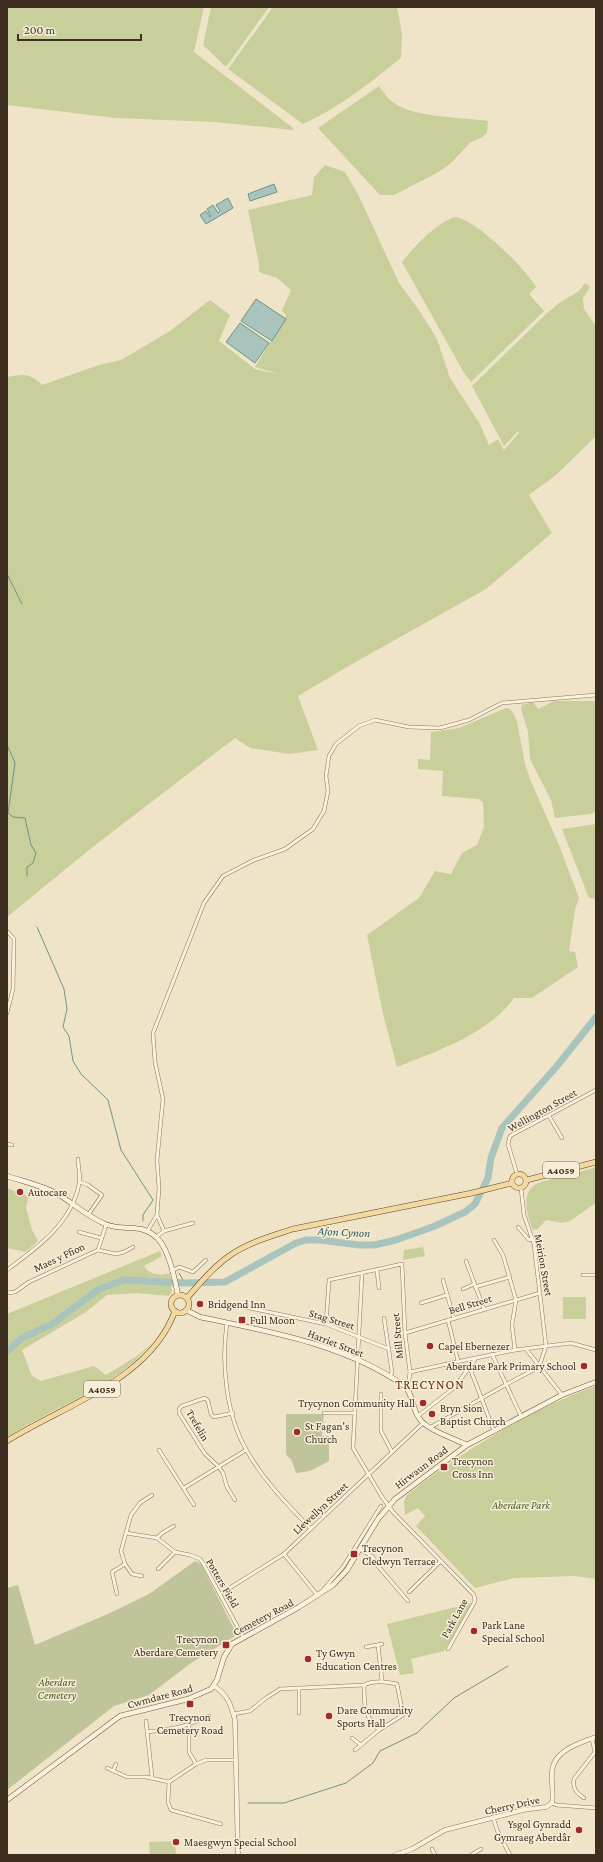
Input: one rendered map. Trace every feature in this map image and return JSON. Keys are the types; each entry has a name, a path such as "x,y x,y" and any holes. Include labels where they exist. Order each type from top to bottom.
{"main road":[{"name":"A4059","path":"526,1180 596,1162"},
{"path":"517,1174 524,1176 526,1180 525,1186 521,1188 515,1187 512,1183 513,1178 517,1174"},
{"path":"7,1176 47,1189 88,1215 106,1224 148,1230 156,1237 165,1250 178,1295"},
{"path":"187,1298 207,1275 232,1254 251,1244 292,1229 472,1193 512,1183"},
{"path":"178,1295 183,1295 187,1298 189,1305 186,1310 181,1312 175,1311 172,1307 171,1301 178,1295"},
{"name":"Harriet Street","path":"186,1310 200,1317 314,1343 358,1361 406,1387"},
{"name":"A4059","path":"7,1442 107,1386 139,1363 162,1337 175,1311"},
{"name":"Hirwaun Road","path":"388,1505 433,1469 467,1445 562,1395 596,1382"},
{"path":"406,1387 410,1393 418,1416 423,1423 467,1445"},
{"name":"Cemetery Road","path":"214,1686 228,1650 232,1644 320,1595 341,1577 360,1549 376,1518 388,1505"},
{"name":"Cwmdare Road","path":"7,1800 120,1716 188,1699 205,1692 214,1686"}],"street":[{"path":"148,1230 157,1215 159,1188 158,1160 163,1099 155,1062 153,1033 204,903 223,876 254,860 285,848 313,829 324,811 328,791 326,776 329,756 336,744 359,726 375,720 409,727 440,728 469,720 502,703 596,695"},
{"path":"7,931 14,939 13,988 7,1013"},
{"name":"Wellington Street","path":"517,1174 508,1144 510,1136 596,1090"},
{"path":"549,1116 562,1138"},
{"path":"7,1144 12,1145"},
{"path":"7,1270 46,1239 73,1205 80,1182 78,1159"},
{"path":"80,1182 88,1185 102,1195 88,1215"},
{"name":"Meirion Street","path":"521,1188 524,1215 532,1239 546,1346"},
{"path":"157,1215 164,1231"},
{"path":"156,1237 164,1231 193,1223"},
{"name":"Maes y Ffion","path":"98,1250 106,1224"},
{"path":"518,1227 529,1240 532,1239"},
{"name":"Maes y Ffion","path":"79,1232 101,1238"},
{"path":"494,1240 503,1255 516,1300 512,1325 515,1350"},
{"name":"Maes y Ffion","path":"7,1293 15,1292 29,1282 98,1250 116,1254 133,1247"},
{"path":"172,1271 179,1267 193,1272 206,1260"},
{"path":"466,1261 484,1309"},
{"name":"Mill Street","path":"377,1271 402,1264 405,1333 410,1372 406,1387"},
{"path":"326,1324 329,1280 377,1271 379,1288"},
{"name":"Park Lane","path":"362,1274 360,1337 353,1448 368,1475 388,1505 441,1562 470,1590 474,1596 475,1600 448,1649"},
{"path":"583,1275 596,1275"},
{"path":"463,1289 510,1277"},
{"path":"443,1280 454,1318"},
{"name":"Bell Street","path":"405,1333 540,1293"},
{"path":"421,1303 447,1295"},
{"name":"Stag Street","path":"244,1308 326,1324 389,1349"},
{"path":"384,1318 392,1372 390,1377"},
{"path":"448,1320 458,1361"},
{"path":"228,1323 224,1349 225,1369 238,1431 246,1450 267,1481 311,1529"},
{"path":"410,1372 492,1354 546,1346 571,1344 596,1350"},
{"path":"432,1427 540,1366 546,1346"},
{"path":"526,1349 562,1395"},
{"path":"492,1354 521,1416"},
{"path":"418,1416 455,1387 476,1358"},
{"path":"468,1369 494,1431"},
{"path":"381,1394 381,1431 392,1452"},
{"name":"Trefelin","path":"233,1413 214,1417 211,1414 206,1398 182,1406 179,1409 179,1413 205,1454 218,1466 235,1500"},
{"path":"324,1413 355,1413"},
{"name":"Llewellyn Street","path":"220,1594 284,1554 423,1423"},
{"path":"159,1450 194,1505"},
{"path":"184,1488 246,1450"},
{"path":"142,1576 132,1574 125,1564 121,1551 131,1515 140,1503 152,1495"},
{"name":"Cemetery Road","path":"320,1595 343,1567 376,1518 381,1506"},
{"path":"157,1538 162,1533 174,1526"},
{"name":"Potters Field","path":"126,1533 157,1538 175,1552 200,1559 243,1637"},
{"path":"360,1549 373,1558 377,1565 408,1601"},
{"path":"158,1569 175,1552"},
{"path":"284,1554 320,1595"},
{"path":"409,1592 441,1562"},
{"path":"117,1594 112,1572 125,1564"},
{"path":"366,1647 382,1644"},
{"path":"378,1645 382,1681"},
{"path":"233,1714 250,1711 280,1689 364,1685 371,1682 382,1681 397,1684 404,1715 379,1730 355,1750"},
{"path":"364,1685 365,1712 368,1718 379,1730"},
{"path":"214,1686 224,1693 229,1700 233,1714 236,1760 238,1855"},
{"path":"299,1688 299,1713"},
{"path":"147,1732 189,1726 209,1716"},
{"path":"146,1721 152,1777"},
{"path":"189,1726 189,1752 196,1764"},
{"path":"352,1738 361,1745"},
{"path":"584,1798 573,1788 573,1784 574,1779 595,1752 594,1738"},
{"name":"Cherry Drive","path":"395,1855 412,1849 445,1830 523,1810 546,1806 552,1803 553,1766 564,1751 594,1738"},
{"path":"169,1782 196,1764 206,1760 236,1760"},
{"path":"113,1771 116,1764"},
{"path":"107,1768 126,1778 152,1777 169,1782"},
{"path":"169,1782 168,1802 171,1810 221,1824"},
{"path":"577,1798 580,1795"},
{"path":"552,1803 556,1806 596,1808"},
{"path":"493,1818 497,1830 510,1855"},
{"path":"432,1849 435,1855"},
{"path":"471,1855 481,1849"}],"green space":[{"path":"7,7 204,7 194,52 293,128 293,130 215,122 115,118 7,105"},
{"path":"211,7 269,7 226,67 203,45"},
{"path":"273,7 397,7 402,34 401,58 342,102 303,124 228,69"},
{"path":"379,86 389,99 408,110 436,116 488,121 487,133 481,138 471,142 450,164 437,173 394,195 380,195 318,128"},
{"path":"325,165 345,172 359,196 399,283 419,310 437,339 450,378 480,424 489,445 498,439 504,450 519,433 518,431 504,446 472,386 559,303 579,291 585,283 590,287 583,298 584,309 596,326 596,436 556,475 529,495 552,533 486,589 298,696 318,750 289,754 250,748 235,738 94,846 7,917 7,377 26,375 34,378 42,385 99,365 121,360 170,331 210,300 230,315 219,341 255,369 281,375 255,367 286,316 282,310 291,290 277,278 259,272 259,264 248,210 312,195 314,177"},
{"path":"454,217 463,219 486,234 522,268 536,287 529,294 544,311 471,382 464,373 402,262 432,231 439,225"},
{"path":"554,701 596,701 596,812 555,818 551,800 530,759 528,732 521,709 522,705 533,702 538,709"},
{"path":"506,708 510,709 517,721 525,764 530,779 559,845 579,898 575,910 569,951 575,952 578,967 532,998 514,998 503,1011 476,1032 461,1040 397,1067 383,1014 367,935 419,898 435,871 451,874 462,853 477,845 484,827 483,802 478,799 442,796 443,771 418,769 418,759 430,760 431,732 459,728"},
{"path":"596,824 596,899 589,898 562,829"},
{"path":"596,1167 596,1203 570,1221 562,1223 546,1220 538,1229 533,1230 529,1220 526,1202 529,1191 533,1186 546,1180"},
{"path":"7,1188 29,1196 26,1207 32,1230 38,1241 26,1252 7,1248"},
{"path":"423,1247 425,1256 403,1260 404,1250"},
{"path":"160,1251 162,1256 144,1266 152,1273 170,1273 172,1291 169,1296 137,1293 107,1295 86,1312 22,1350 32,1376 41,1381 94,1366 106,1375 137,1356 151,1344 136,1360 101,1385 7,1437 7,1314"},
{"path":"563,1297 586,1297 586,1319 563,1319"},
{"name":"Aberdare Park","path":"596,1386 596,1579 575,1576 514,1578 475,1588 416,1526 425,1516 418,1508 405,1515 404,1502 407,1495 450,1463 497,1433 545,1407"},
{"path":"286,1414 324,1414 322,1436 329,1436 329,1461 310,1471 296,1473 291,1459 286,1454"},
{"name":"Aberdare Cemetery","path":"195,1561 201,1564 237,1635 191,1663 149,1695 114,1706 7,1790 7,1588 18,1585 35,1645 110,1613 149,1594"},
{"path":"472,1603 444,1651 411,1659 414,1673 400,1675 387,1624"},
{"path":"175,1841 176,1855 150,1855 149,1842"}],"water":[{"path":"274,184 277,192 250,201 248,194"},
{"path":"228,198 233,208 206,224 200,215 206,211 210,217 211,216 207,209 213,205 218,213 220,211 216,205"},
{"path":"256,299 286,319 272,341 241,321"},
{"path":"240,323 269,343 255,363 226,342"}],"waterway":[{"path":"7,574 22,604"},
{"path":"7,745 15,763 8,813 13,817 25,818 31,845 36,853 33,863 27,867 27,876"},
{"path":"37,927 64,989 67,1009 63,1027 69,1036 73,1061 81,1074 108,1100 121,1150 153,1200 143,1215 143,1221"},
{"name":"Afon Cynon","path":"7,1351 22,1338 52,1324 99,1289 124,1280 185,1283 225,1282 296,1243 306,1240 374,1245 396,1240 435,1226 465,1212 475,1204 488,1178 491,1158 502,1128 557,1066 596,1017"},
{"path":"179,1273 185,1283"},
{"path":"248,1803 284,1803 346,1783 373,1763 380,1751 417,1733 454,1698 508,1666"}],"place":[{"name":"Autocare","path":"20,1192"},
{"name":"Bridgend Inn","path":"200,1304"},
{"name":"Full Moon","path":"242,1320"},
{"name":"Capel Ebernezer","path":"430,1346"},
{"name":"Aberdare Park Primary School","path":"584,1366"},
{"name":"Trycynon Community Hall","path":"423,1403"},
{"name":"Bryn Sion Baptist Church","path":"432,1414"},
{"name":"St Fagan's Church","path":"297,1432"},
{"name":"Trecynon Cross Inn","path":"444,1467"},
{"name":"Trecynon Cledwyn Terrace","path":"354,1554"},
{"name":"Park Lane Special School","path":"474,1631"},
{"name":"Trecynon Aberdare Cemetery","path":"226,1645"},
{"name":"Ty Gwyn Education Centres","path":"308,1659"},
{"name":"Trecynon Cemetery Road","path":"190,1704"},
{"name":"Dare Community Sports Hall","path":"329,1716"},
{"name":"Ysgol Gynradd Gymraeg Aberdâr","path":"579,1830"},
{"name":"Maesgwyn Special School","path":"176,1842"}],"district":[{"name":"TRECYNON","path":"430,1384"}]}
